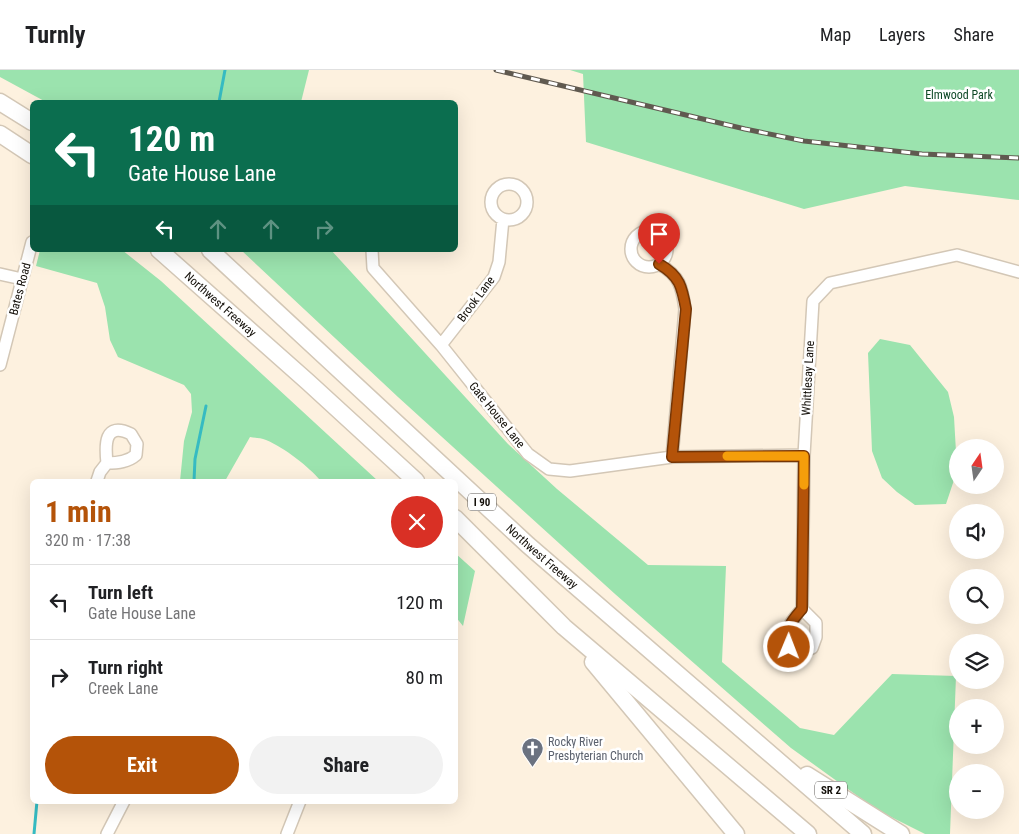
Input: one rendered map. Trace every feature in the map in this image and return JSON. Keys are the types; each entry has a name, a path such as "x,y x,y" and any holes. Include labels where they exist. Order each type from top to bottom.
{"highway":[{"path":"0,102 30,121"},
{"path":"0,134 30,154"},
{"name":"Northwest Freeway","path":"161,252 414,479"},
{"name":"Northwest Freeway","path":"212,252 457,479"},
{"name":"Northwest Freeway","path":"458,480 528,545 863,834"},
{"name":"I 90","path":"458,521 564,627 808,834"},
{"path":"564,627 736,834"},
{"name":"SR 2","path":"761,746 901,834"}],"street":[{"name":"Brook Lane","path":"441,345 494,276 499,262 503,219"},
{"name":"Bates Road","path":"0,364 30,249"},
{"name":"Gate House Lane","path":"372,252 373,268 441,345 528,454 549,469 570,471 672,457 804,456"},
{"name":"Whittlesay Lane","path":"802,609 804,456 813,301 830,283 957,255 1019,272"},
{"path":"659,264 669,270 682,287 686,309 672,457"},
{"path":"0,274 22,279"},
{"path":"98,479 100,472 107,463"},
{"path":"107,834 122,804"},
{"path":"287,834 299,804"}],"green space":[{"path":"0,70 309,70 302,100 42,100 0,77"},
{"name":"Elmwood Park","path":"570,70 1019,70 1019,200 905,186 804,209 586,142 583,74"},
{"path":"40,252 125,252 161,281 376,479 319,479 281,448 266,440 250,437 226,479 180,479 184,441 192,412 191,394 184,385 118,357 110,340 105,307 97,283 36,266"},
{"path":"243,252 333,252 508,444 557,489 648,565 726,566 722,662 800,728 834,735 892,674 949,676 949,689 956,689 955,699 949,699 949,754 953,754 953,764 949,764 950,834 925,834 877,810 791,748 615,594 398,397"},
{"path":"880,339 910,345 948,392 954,417 955,439 949,439 949,494 946,504 915,505 882,478 872,451 868,353"},
{"path":"458,556 475,571 463,626 458,620"}],"waterway":[{"path":"219,100 225,70"},
{"path":"194,479 195,459 206,406"},
{"path":"34,834 37,804"}],"railway":[{"path":"496,70 745,129 804,141 922,154 1019,158"}],"slow traffic":[{"path":"727,456 804,456 804,485"}],"place":[{"name":"Rocky River Presbyterian Church","path":"532,768"}],"route":[{"path":"659,264 669,270 682,287 686,309 672,457 804,456 802,609 790,623 786,636 789,647"}]}
